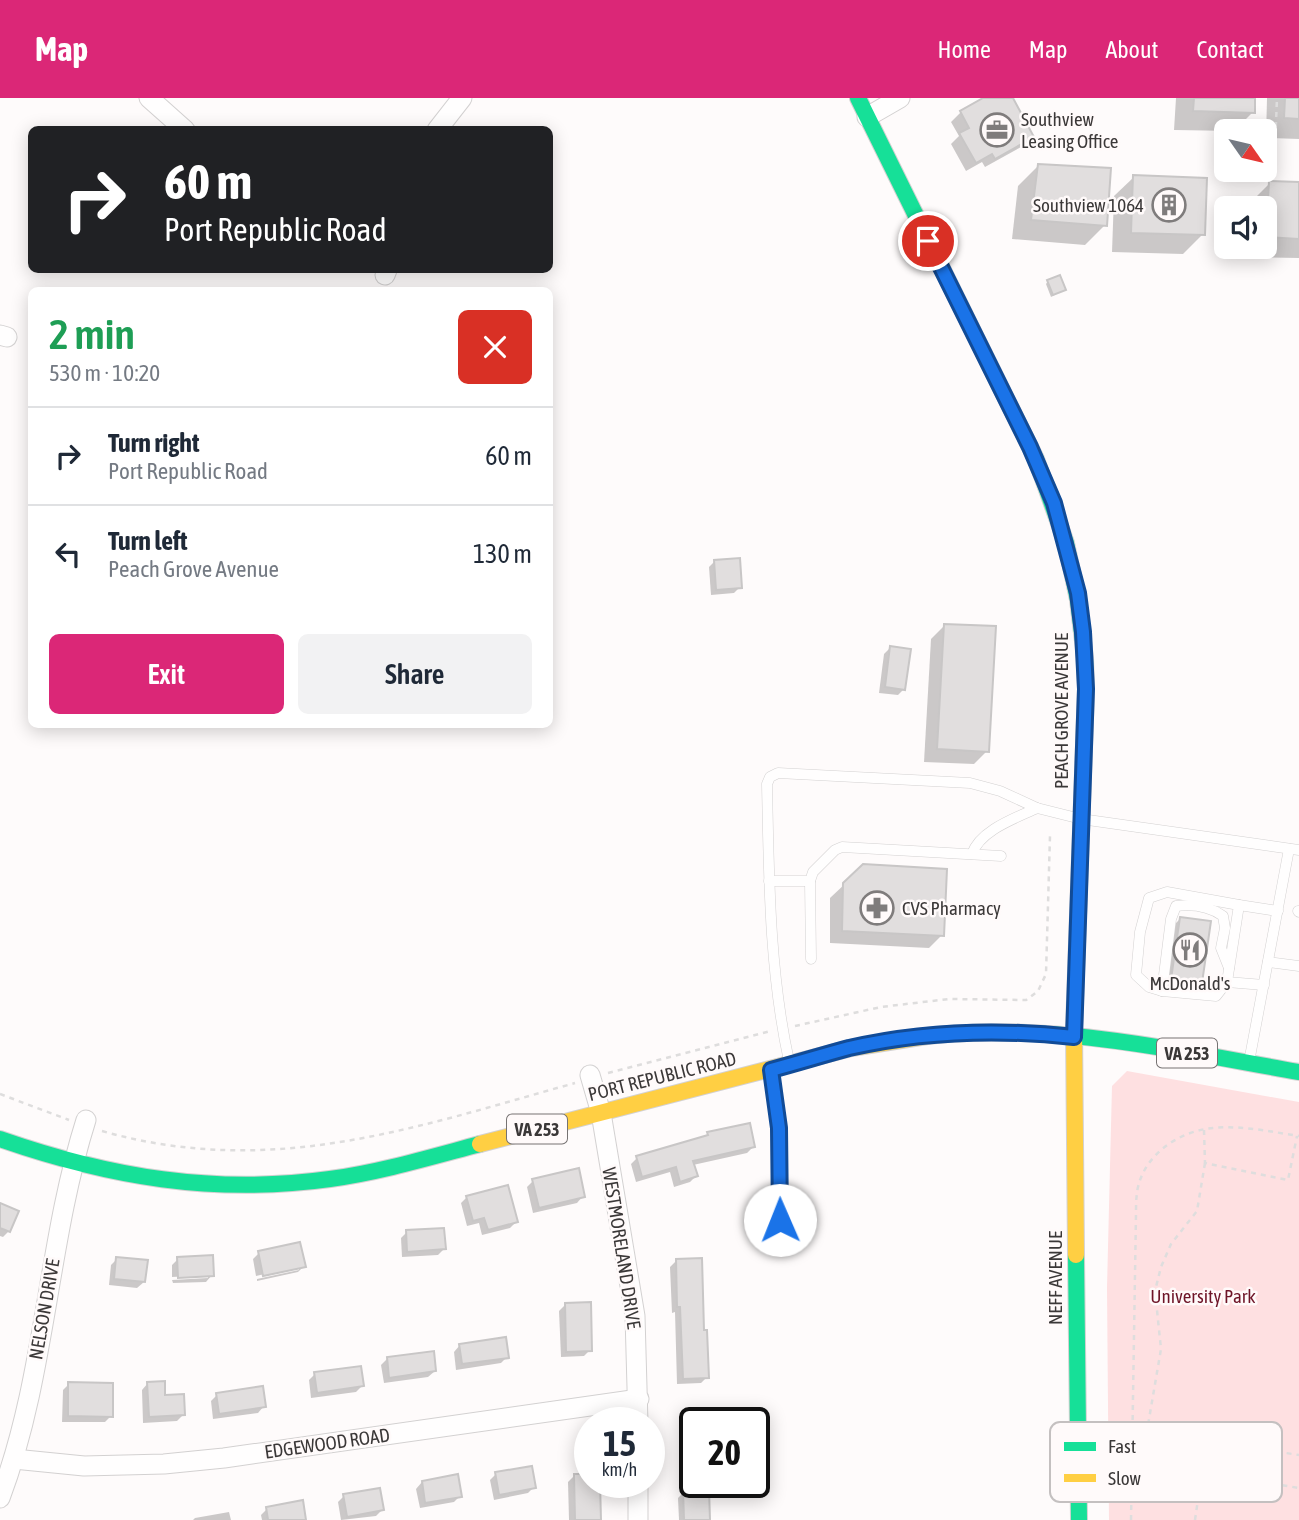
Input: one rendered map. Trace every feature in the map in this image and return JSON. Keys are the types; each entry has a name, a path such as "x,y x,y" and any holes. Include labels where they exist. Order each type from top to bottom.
{"main road":[{"name":"PEACH GROVE AVENUE","path":"858,98 1024,435 1059,517 1077,584 1086,689 1074,1037"},
{"name":"PORT REPUBLIC ROAD","path":"0,1139 117,1174 188,1185 251,1187 305,1184 379,1170 851,1048 941,1035 1016,1032 1126,1042 1299,1072"},
{"name":"NEFF AVENUE","path":"1074,1037 1078,1422"},
{"name":"NEFF AVENUE","path":"1079,1502 1079,1520"}],"street":[{"path":"440,126 462,98"},
{"path":"867,117 900,98"},
{"path":"160,102 181,126"},
{"name":"WESTMORELAND DRIVE","path":"600,1074 601,1112 635,1315 639,1407"},
{"name":"NELSON DRIVE","path":"0,1498 23,1425 57,1234 73,1163 94,1125"},
{"name":"EDGEWOOD ROAD","path":"14,1459 84,1466 164,1464 224,1458 639,1399"},
{"path":"638,1498 638,1520"}],"lane":[{"path":"789,1065 782,1028 769,881 767,784 770,777 778,773 955,781 1000,792 1037,808 1081,819 1294,850 1278,911 1249,1064"},
{"path":"972,854 975,847 990,833 1037,808"},
{"path":"811,959 810,881 813,872 835,849 842,847 1001,856"},
{"path":"769,881 810,881"},
{"path":"1239,905 1227,982 1216,996 1161,991 1149,987 1136,975 1140,932 1149,898 1167,892 1278,911"},
{"path":"1161,991 1171,919 1176,906 1214,909 1223,916 1225,928 1221,948 1229,968"},
{"path":"1268,962 1299,966"},
{"path":"1227,982 1264,985"},
{"path":"771,1070 779,1128 780,1220"}],"path":[{"path":"1276,119 1277,98"},
{"path":"813,1021 881,1007 949,999 1026,1000 1038,991 1046,974 1049,836"},
{"path":"600,1074 768,1032"},
{"path":"94,1125 167,1145 210,1150 268,1151 306,1148 373,1136 572,1084"},
{"path":"0,1094 65,1119"},
{"path":"1132,1422 1138,1186 1149,1163 1165,1146 1182,1136 1213,1128 1248,1129 1298,1136 1288,1181 1205,1163"},
{"path":"1149,1422 1161,1349 1155,1291 1171,1244 1197,1211 1205,1163 1204,1130"},
{"path":"1131,1502 1131,1520"},
{"path":"1195,1520 1198,1502"}],"green space":[{"name":"University Park","path":"1127,1071 1299,1102 1299,1520 1109,1520 1109,1502 1282,1502 1282,1422 1108,1422 1107,1288 1112,1086"}],"building":[{"name":"Southview Leasing Office","path":"983,98 1013,98 1034,137 995,159 992,154 976,163 959,133 969,128 960,111"},
{"path":"1194,98 1255,98 1255,113 1193,111"},
{"path":"1285,98 1299,98 1299,119 1284,118"},
{"path":"1038,164 1111,168 1107,226 1031,220"},
{"name":"Southview 1064","path":"1133,175 1207,178 1205,235 1131,233"},
{"path":"1269,182 1299,182 1299,239 1277,238 1277,196 1268,196"},
{"path":"1060,275 1066,290 1053,295 1047,280"},
{"path":"740,558 742,588 716,590 714,560"},
{"path":"944,624 996,626 989,752 937,749"},
{"path":"890,646 911,649 905,690 885,687"},
{"path":"863,864 947,869 944,936 842,931 843,883"},
{"name":"McDonald's","path":"1180,917 1211,921 1202,983 1171,979"},
{"path":"750,1123 755,1147 693,1161 698,1176 680,1182 676,1167 642,1177 636,1156 708,1135 707,1132"},
{"path":"579,1168 585,1197 539,1208 532,1179"},
{"path":"508,1185 518,1222 488,1230 484,1218 473,1221 466,1196"},
{"path":"0,1203 19,1211 10,1232 0,1228"},
{"path":"444,1228 446,1249 407,1252 406,1230"},
{"path":"300,1242 306,1267 263,1276 258,1251"},
{"path":"213,1255 214,1276 178,1278 177,1257"},
{"path":"116,1257 148,1260 145,1282 114,1279"},
{"path":"702,1258 704,1330 707,1330 709,1378 683,1379 676,1259"},
{"path":"591,1302 592,1351 566,1352 565,1303"},
{"path":"506,1337 509,1358 462,1364 459,1344"},
{"path":"434,1351 436,1371 389,1378 387,1357"},
{"path":"361,1366 364,1386 317,1393 314,1372"},
{"path":"165,1381 165,1395 184,1394 185,1415 149,1417 147,1382"},
{"path":"68,1382 113,1383 113,1417 68,1416"},
{"path":"263,1386 266,1407 219,1414 216,1393"},
{"path":"532,1466 536,1488 499,1495 495,1472"},
{"path":"458,1474 462,1497 425,1503 422,1481"},
{"path":"380,1488 384,1510 347,1517 343,1494"},
{"path":"575,1498 600,1498 601,1520 575,1520"},
{"path":"683,1498 709,1498 710,1520 684,1520"},
{"path":"303,1500 306,1520 268,1520 266,1507"}],"traffic: fast":[{"path":"858,98 1036,459 1066,543 1078,600 1086,689 1074,1029"},
{"path":"927,1036 975,1033 1068,1035 1160,1047 1299,1072"},
{"path":"0,1139 81,1164 122,1173 245,1185 349,1176 480,1144"},
{"path":"1076,1255 1078,1422"},
{"path":"1079,1502 1079,1520"}],"traffic: slow":[{"path":"1074,1029 1076,1255"},
{"path":"480,1144 851,1048 927,1036"}],"place":[{"name":"Southview Leasing Office","path":"997,130"},
{"name":"Southview 1064","path":"1169,205"},
{"name":"CVS Pharmacy","path":"877,908"},
{"name":"McDonald's","path":"1190,950"}],"route":[{"path":"780,1220 779,1128 771,1070 851,1048 941,1035 997,1031 1074,1037 1086,689 1082,616 1077,584 1059,517 1036,459 928,241"}]}
